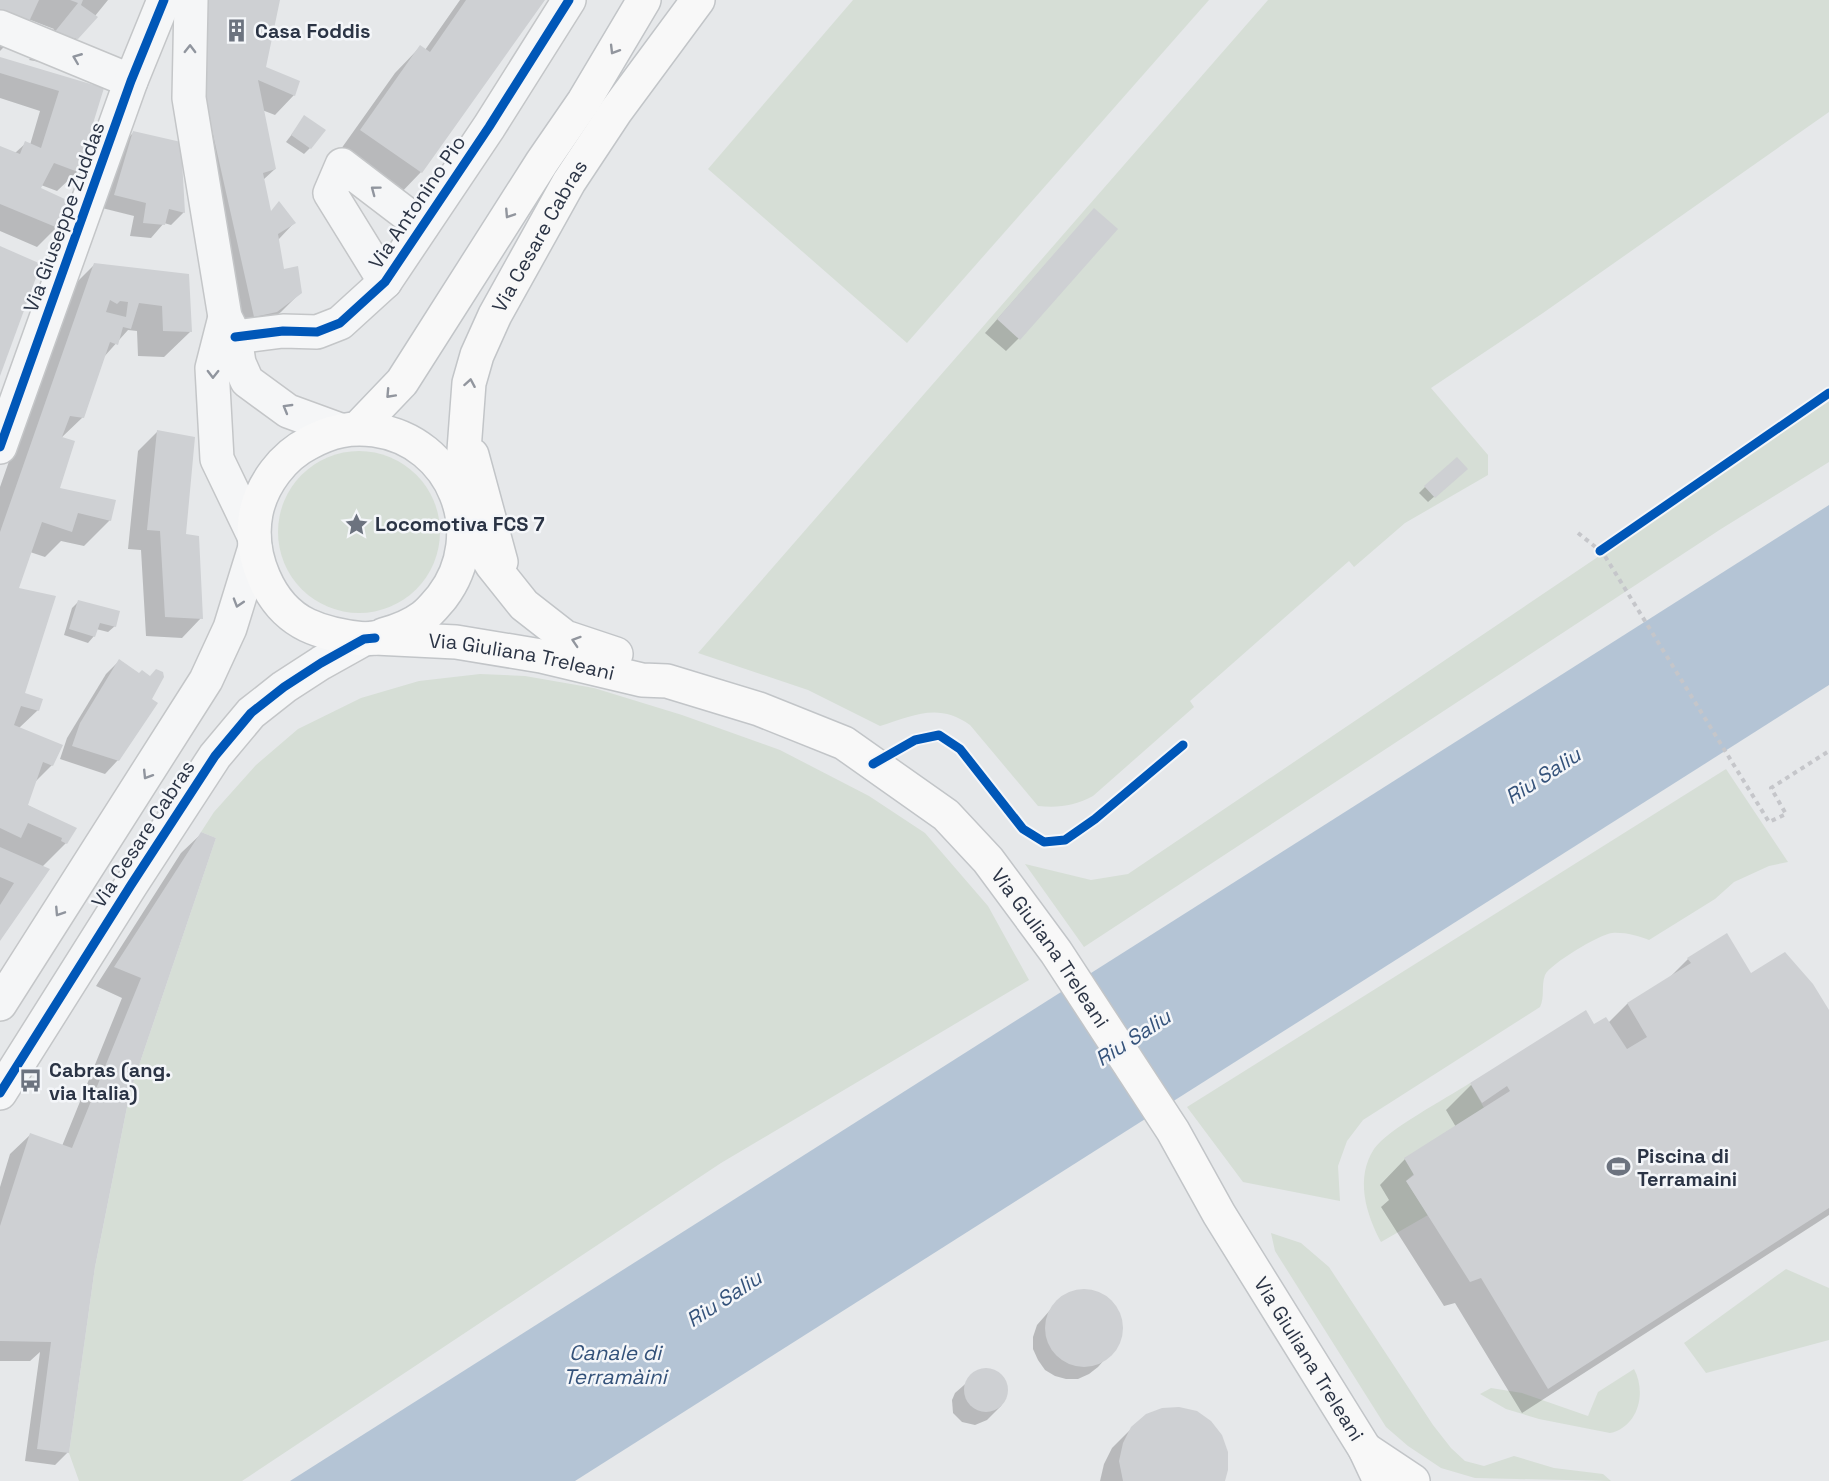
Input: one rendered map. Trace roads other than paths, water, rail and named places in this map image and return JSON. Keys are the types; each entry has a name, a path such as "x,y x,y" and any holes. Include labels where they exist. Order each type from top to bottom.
{"main road":[{"name":"Via Cesare Cabras","path":"349,429 402,382 584,100 644,0"},
{"name":"Via Cesare Cabras","path":"462,513 469,383 477,355 495,315 569,182 616,111 698,0"},
{"path":"349,429 388,432 416,445 439,465 456,492 462,513 462,554 452,584 424,616 406,628 370,638 340,637 306,624 279,602 261,571 255,542 259,503 273,473 296,450 326,434 349,429"},
{"name":"Via Giuliana Treleani","path":"465,430 507,584"},
{"name":"Via Giuliana Treleani","path":"462,513 492,565 524,605 566,637 646,664 667,681"},
{"name":"Via Giuliana Treleani","path":"370,638 456,642 541,656 642,680 667,681 759,709 844,743 946,815 987,860 1056,952 1173,1131 1219,1214 1365,1449 1380,1481"},
{"name":"Via Giuliana Treleani","path":"1365,1449 1413,1481"}],"street":[{"name":"Via Giuseppe Zuddas","path":"0,447 131,81 164,0"},
{"path":"191,0 189,98 230,327 240,363 248,381 288,411 349,429"},
{"name":"Via Antonino Pio","path":"230,327 317,332 340,323 385,282 489,127 569,0"},
{"path":"580,167 602,158 710,0"},
{"path":"1,30 131,81 168,71 179,81 189,98"},
{"name":"Via Antonino Pio","path":"385,282 330,193 342,165 422,226"},
{"path":"230,327 212,368 217,459 255,542"},
{"name":"Via Cesare Cabras","path":"0,1004 206,680 230,628 255,542"},
{"name":"Via Cesare Cabras","path":"0,1094 131,885 216,756 251,713 284,687 321,663 370,638"}],"water":[{"name":"Canale di Terramàini","path":"1829,505 1829,685 575,1481 290,1481"}],"place":[{"name":"Casa Foddis","path":"237,31"},
{"name":"Locomotiva FCS 7","path":"357,524"},
{"name":"Cabras (ang. via Italia)","path":"31,1081"},
{"name":"Piscina di Terramaini","path":"1619,1167"}],"water label":[{"name":"Riu Saliu","path":"1543,776"},
{"name":"Riu Saliu","path":"1133,1038"},
{"name":"Riu Saliu","path":"724,1299"}]}
